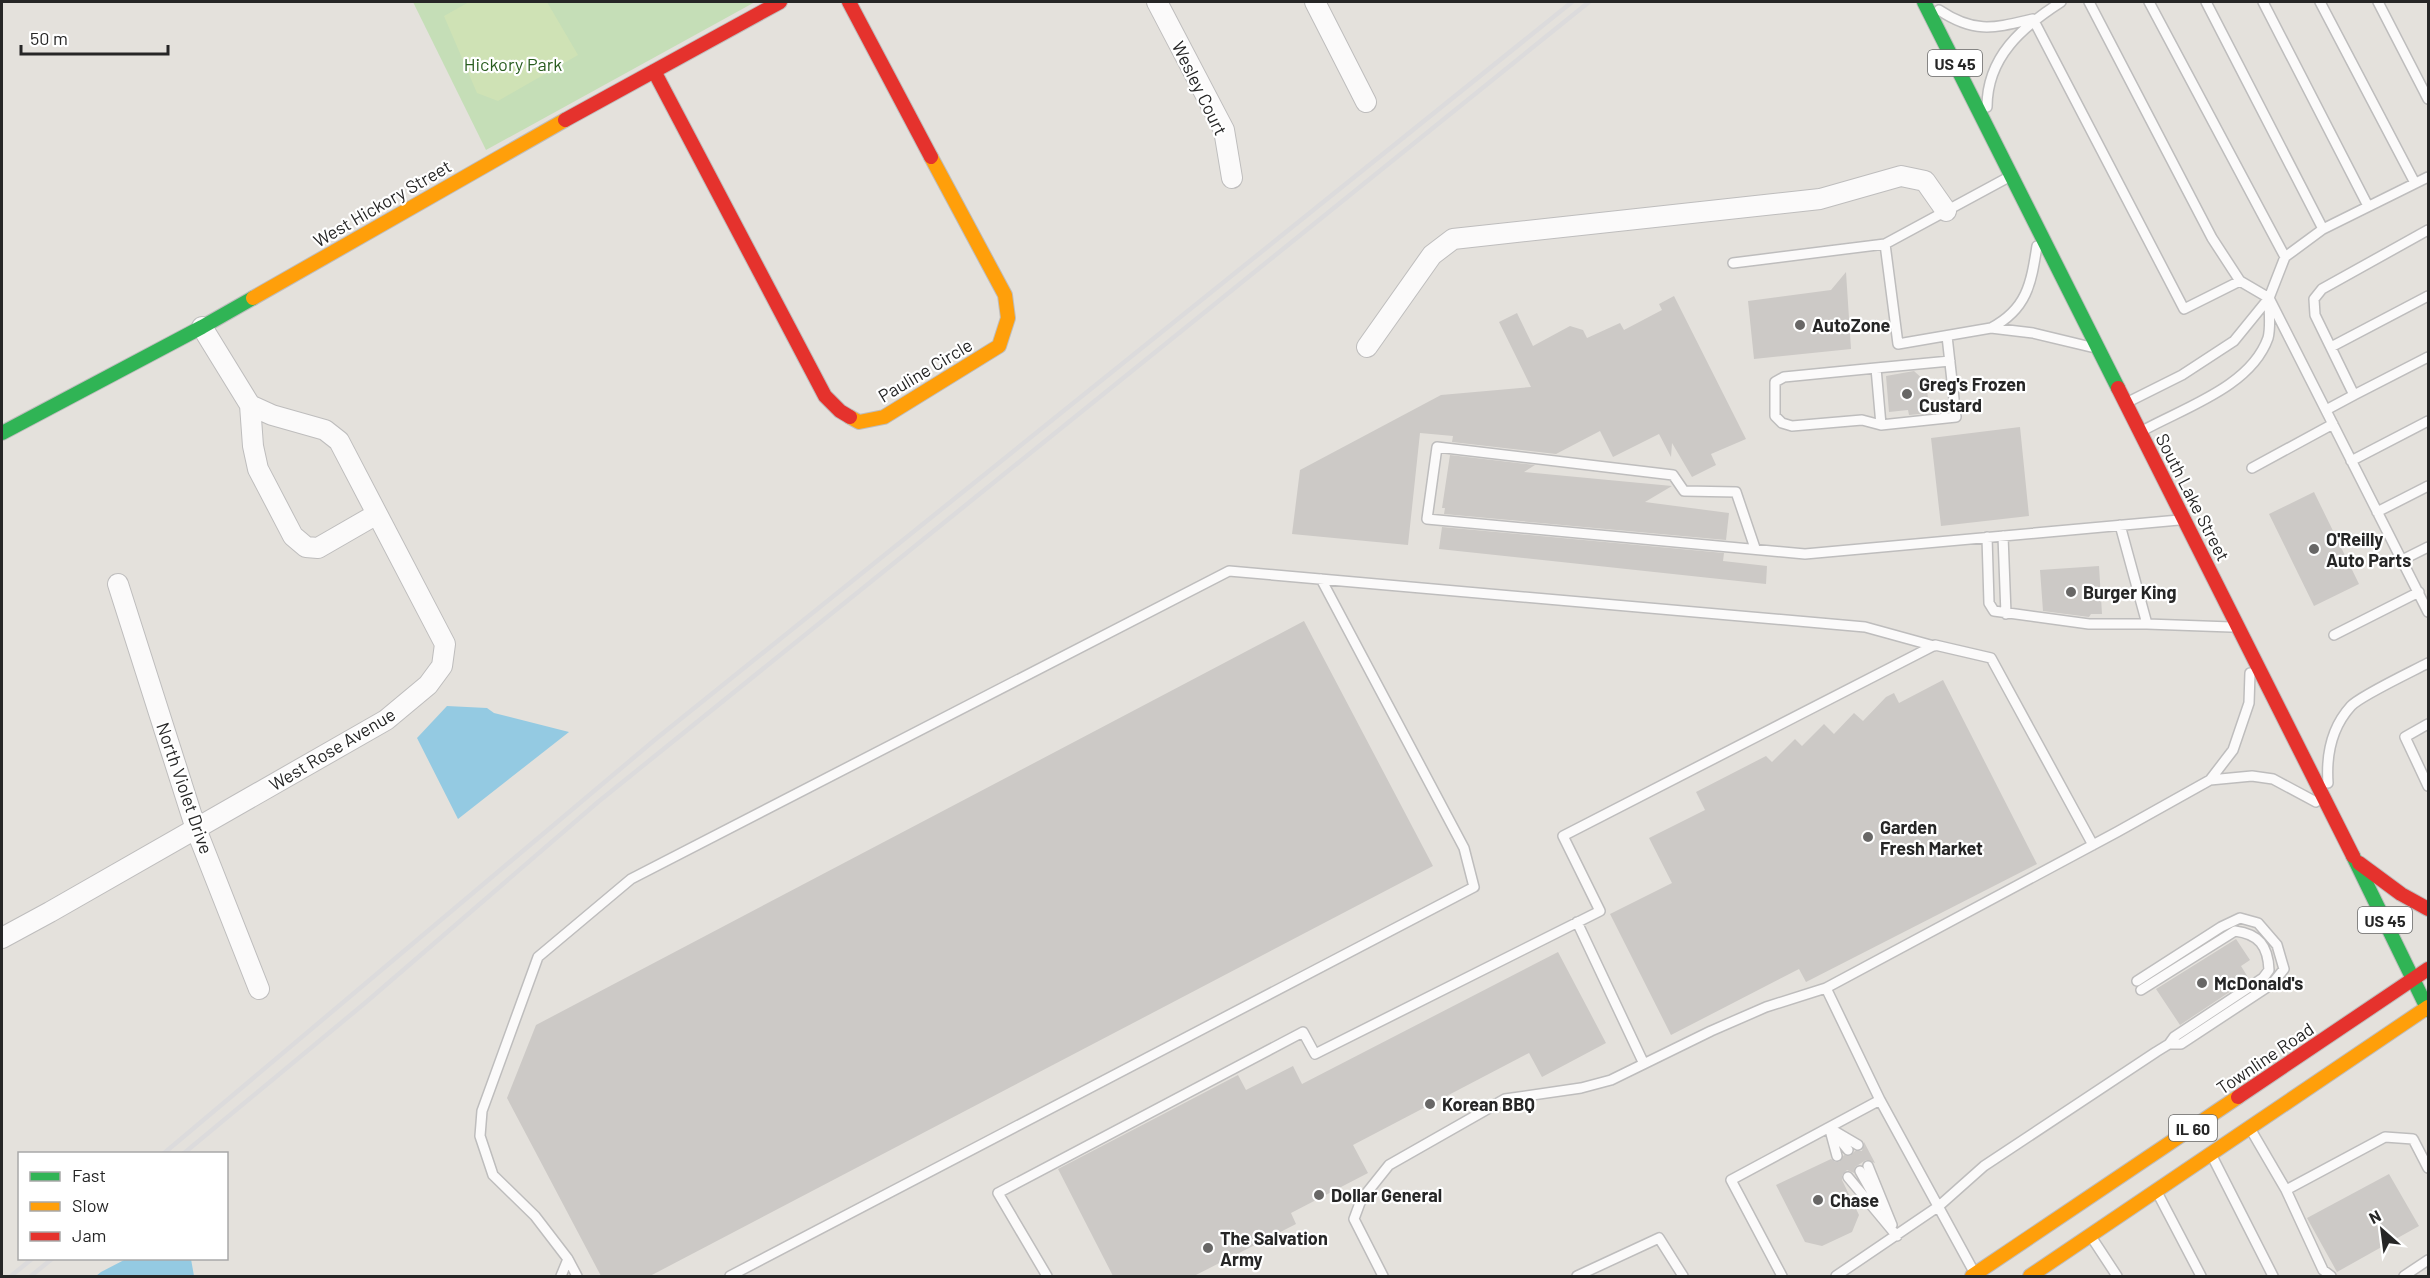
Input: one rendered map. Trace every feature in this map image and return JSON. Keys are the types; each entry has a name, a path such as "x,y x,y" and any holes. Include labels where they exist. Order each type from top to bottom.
{"main road":[{"name":"West Hickory Street","path":"2,433 202,327 477,168 780,2"},
{"name":"Pauline Circle","path":"654,71 825,396 840,411 859,422 884,417 999,346 1008,318 1005,295 849,2"},
{"name":"South Lake Street","path":"1926,2 2428,1008"},
{"path":"2355,860 2401,894 2428,909"},
{"name":"Townline Road","path":"1975,1276 2428,969"},
{"name":"IL 60","path":"2030,1276 2428,1008"}],"street":[{"name":"Wesley Court","path":"1157,2 1224,130 1232,178"},
{"path":"1315,2 1366,102"},
{"path":"1367,347 1432,255 1454,239 1820,200 1901,176 1925,181 1946,211"},
{"path":"202,327 250,405 253,446 258,469 292,536 306,547 318,548 377,514"},
{"name":"West Rose Avenue","path":"3,931 196,829 386,720 428,685 442,666 445,644 339,441 332,434 272,415 250,405"},
{"name":"North Violet Drive","path":"118,584 196,829 259,989"}],"lane":[{"path":"1926,2 1960,22 1991,29 2033,19"},
{"path":"1986,125 1987,102 1998,60 2008,44 2033,19 2061,2"},
{"path":"2089,2 2212,238 2240,281 2269,298 2428,610"},
{"path":"2149,2 2285,257"},
{"path":"2206,2 2323,229"},
{"path":"2264,2 2368,207"},
{"path":"2320,2 2415,183"},
{"path":"2378,2 2428,99"},
{"path":"2033,19 2184,309 2240,281"},
{"path":"1733,263 1885,244 2012,175"},
{"path":"2125,404 2182,375 2234,341 2269,298 2285,257 2323,229 2428,177"},
{"path":"2354,395 2315,315 2314,299 2322,289 2428,230"},
{"path":"1885,244 1898,344 1991,328 2009,319 2023,300 2033,273 2040,231"},
{"path":"2331,347 2428,297"},
{"path":"2140,433 2238,380 2260,356 2269,335 2269,298"},
{"path":"1991,328 2033,333 2098,348"},
{"path":"1947,336 1950,361 1956,417 1881,425 1862,420 1792,426 1782,423 1775,416 1775,382 1784,377 1950,361"},
{"path":"2326,410 2428,357"},
{"path":"1876,368 1881,425"},
{"path":"2351,461 2428,421"},
{"path":"2252,468 2333,424"},
{"path":"1755,548 1736,492 1684,491 1673,475 1437,447 1427,519 1805,554 2185,520"},
{"path":"2378,512 2428,486"},
{"path":"2120,525 2147,624"},
{"path":"2003,536 2006,614"},
{"path":"1987,537 1989,603 1994,611 2089,624 2238,627"},
{"path":"2402,560 2428,547"},
{"path":"578,1276 535,1216 493,1175 480,1136 482,1111 538,957 631,879 1229,571 1864,627 1934,646 1991,658 2093,845"},
{"path":"730,1276 1474,887 1464,848 1321,579"},
{"path":"2334,635 2418,592"},
{"path":"1047,1276 998,1193 1303,1032 1315,1054 1600,911 1563,836 1934,646"},
{"path":"1383,1276 1354,1219 1361,1200 1389,1165 1505,1099 1581,1088 1611,1080 1766,1007 1826,988 2210,780 2233,750 2246,712 2251,653"},
{"path":"2330,810 2326,760 2335,731 2352,704 2428,663"},
{"path":"2428,724 2405,737 2428,786"},
{"path":"2210,780 2252,776 2273,779 2330,810"},
{"path":"1836,1276 1939,1206 1984,1166 2169,1044 2174,1036 2263,978 2269,970 2269,964 2261,941 2250,933 2235,931 2139,985 2221,927 2240,918 2258,923 2277,945 2284,969 2271,984 2181,1044 2169,1044"},
{"path":"1577,922 1644,1064"},
{"path":"1826,988 1880,1100 1975,1276"},
{"path":"1782,1276 1731,1180 1880,1100"},
{"path":"1829,1128 1858,1145"},
{"path":"1829,1128 1848,1150"},
{"path":"1829,1128 1837,1156"},
{"path":"2250,1128 2286,1190 2323,1270 2331,1276"},
{"path":"2286,1190 2385,1137 2413,1139 2428,1168"},
{"path":"2211,1154 2273,1276"},
{"path":"1864,1169 1897,1236"},
{"path":"1848,1177 1897,1236"},
{"path":"2157,1191 2201,1276"},
{"path":"2091,1237 2117,1276"},
{"path":"1577,1276 1659,1238 1683,1276"},
{"path":"561,1276 568,1259"},
{"path":"2404,1276 2428,1260"}],"green space":[{"name":"Hickory Park","path":"413,2 755,2 486,150"},
{"path":"469,2 547,2 578,55 498,101 477,93 444,16"}],"water":[{"path":"447,706 487,708 494,713 569,732 458,819 417,738"},
{"path":"124,1260 191,1260 194,1276 96,1276"}],"building":[{"name":"AutoZone","path":"1846,272 1851,349 1754,359 1748,301 1831,290"},
{"path":"1674,296 1746,439 1711,454 1716,465 1692,477 1672,443 1671,457 1659,434 1613,457 1600,431 1556,454 1452,442 1453,436 1420,433 1408,545 1292,534 1300,470 1441,395 1531,387 1499,322 1517,313 1533,346 1570,326 1583,330 1587,338 1620,323 1624,330 1662,310 1659,304"},
{"name":"Greg's Frozen Custard","path":"1914,371 1926,382 1929,406 1920,414 1909,415 1908,410 1889,412 1886,376"},
{"path":"2020,427 2029,516 1941,526 1931,438"},
{"path":"1450,455 1535,465 1524,472 1672,486 1645,502 1729,513 1726,540 1444,514 1445,508 1442,508"},
{"name":"O'Reilly Auto Parts","path":"2314,492 2359,584 2314,606 2269,514"},
{"path":"1442,527 1724,553 1723,561 1767,566 1766,584 1439,549"},
{"name":"Burger King","path":"2099,566 2102,614 2091,614 2089,617 2043,611 2040,570"},
{"path":"1304,621 1433,866 650,1276 601,1276 507,1098 536,1025"},
{"path":"1943,680 2037,864 1806,982 1799,969 1671,1035 1610,914 1672,883 1649,838 1705,810 1696,792 1766,756 1772,762 1795,739 1802,746 1824,724 1834,734 1854,713 1863,721 1886,697 1894,693 1899,703"},
{"name":"McDonald's","path":"2236,939 2250,960 2241,966 2249,979 2180,1025 2156,989"},
{"path":"1558,952 1606,1043 1542,1077 1529,1053 1353,1145 1368,1173 1291,1213 1296,1224 1194,1276 1113,1276 1058,1169 1238,1075 1246,1090 1293,1066 1302,1084"},
{"name":"Chase","path":"1864,1142 1875,1163 1866,1160 1855,1167 1854,1173 1847,1170 1842,1175 1842,1180 1859,1215 1852,1232 1822,1246 1805,1242 1776,1185 1831,1159 1839,1162 1844,1155 1850,1156 1855,1151 1862,1151"},
{"path":"2389,1174 2419,1226 2337,1272 2307,1218"}],"railway":[{"path":"165,1152 657,738 1572,2"},
{"path":"185,1152 365,1003 598,802 1589,2"},
{"path":"11,1276 31,1260"},
{"path":"31,1276 51,1260"}],"traffic: fast":[{"path":"1924,2 2118,388"},
{"path":"2,433 253,298"},
{"path":"2353,856 2428,1010"}],"traffic: slow":[{"path":"253,298 565,120"},
{"path":"850,417 859,422 884,417 999,346 1008,318 1005,295 931,157"},
{"path":"2030,1276 2428,1007"},
{"path":"1972,1276 2238,1097"}],"traffic: jam":[{"path":"565,120 780,2"},
{"path":"849,2 931,157"},
{"path":"654,71 825,396 840,411 850,417"},
{"path":"2118,388 2353,856"},
{"path":"2359,863 2401,894 2428,909"},
{"path":"2238,1097 2428,969"}],"place":[{"name":"AutoZone","path":"1800,325"},
{"name":"Greg's Frozen Custard","path":"1907,394"},
{"name":"O'Reilly Auto Parts","path":"2314,549"},
{"name":"Burger King","path":"2071,592"},
{"name":"Garden Fresh Market","path":"1868,837"},
{"name":"McDonald's","path":"2202,983"},
{"name":"Korean BBQ","path":"1430,1104"},
{"name":"Dollar General","path":"1319,1195"},
{"name":"Chase","path":"1818,1200"},
{"name":"The Salvation Army","path":"1208,1248"}]}
